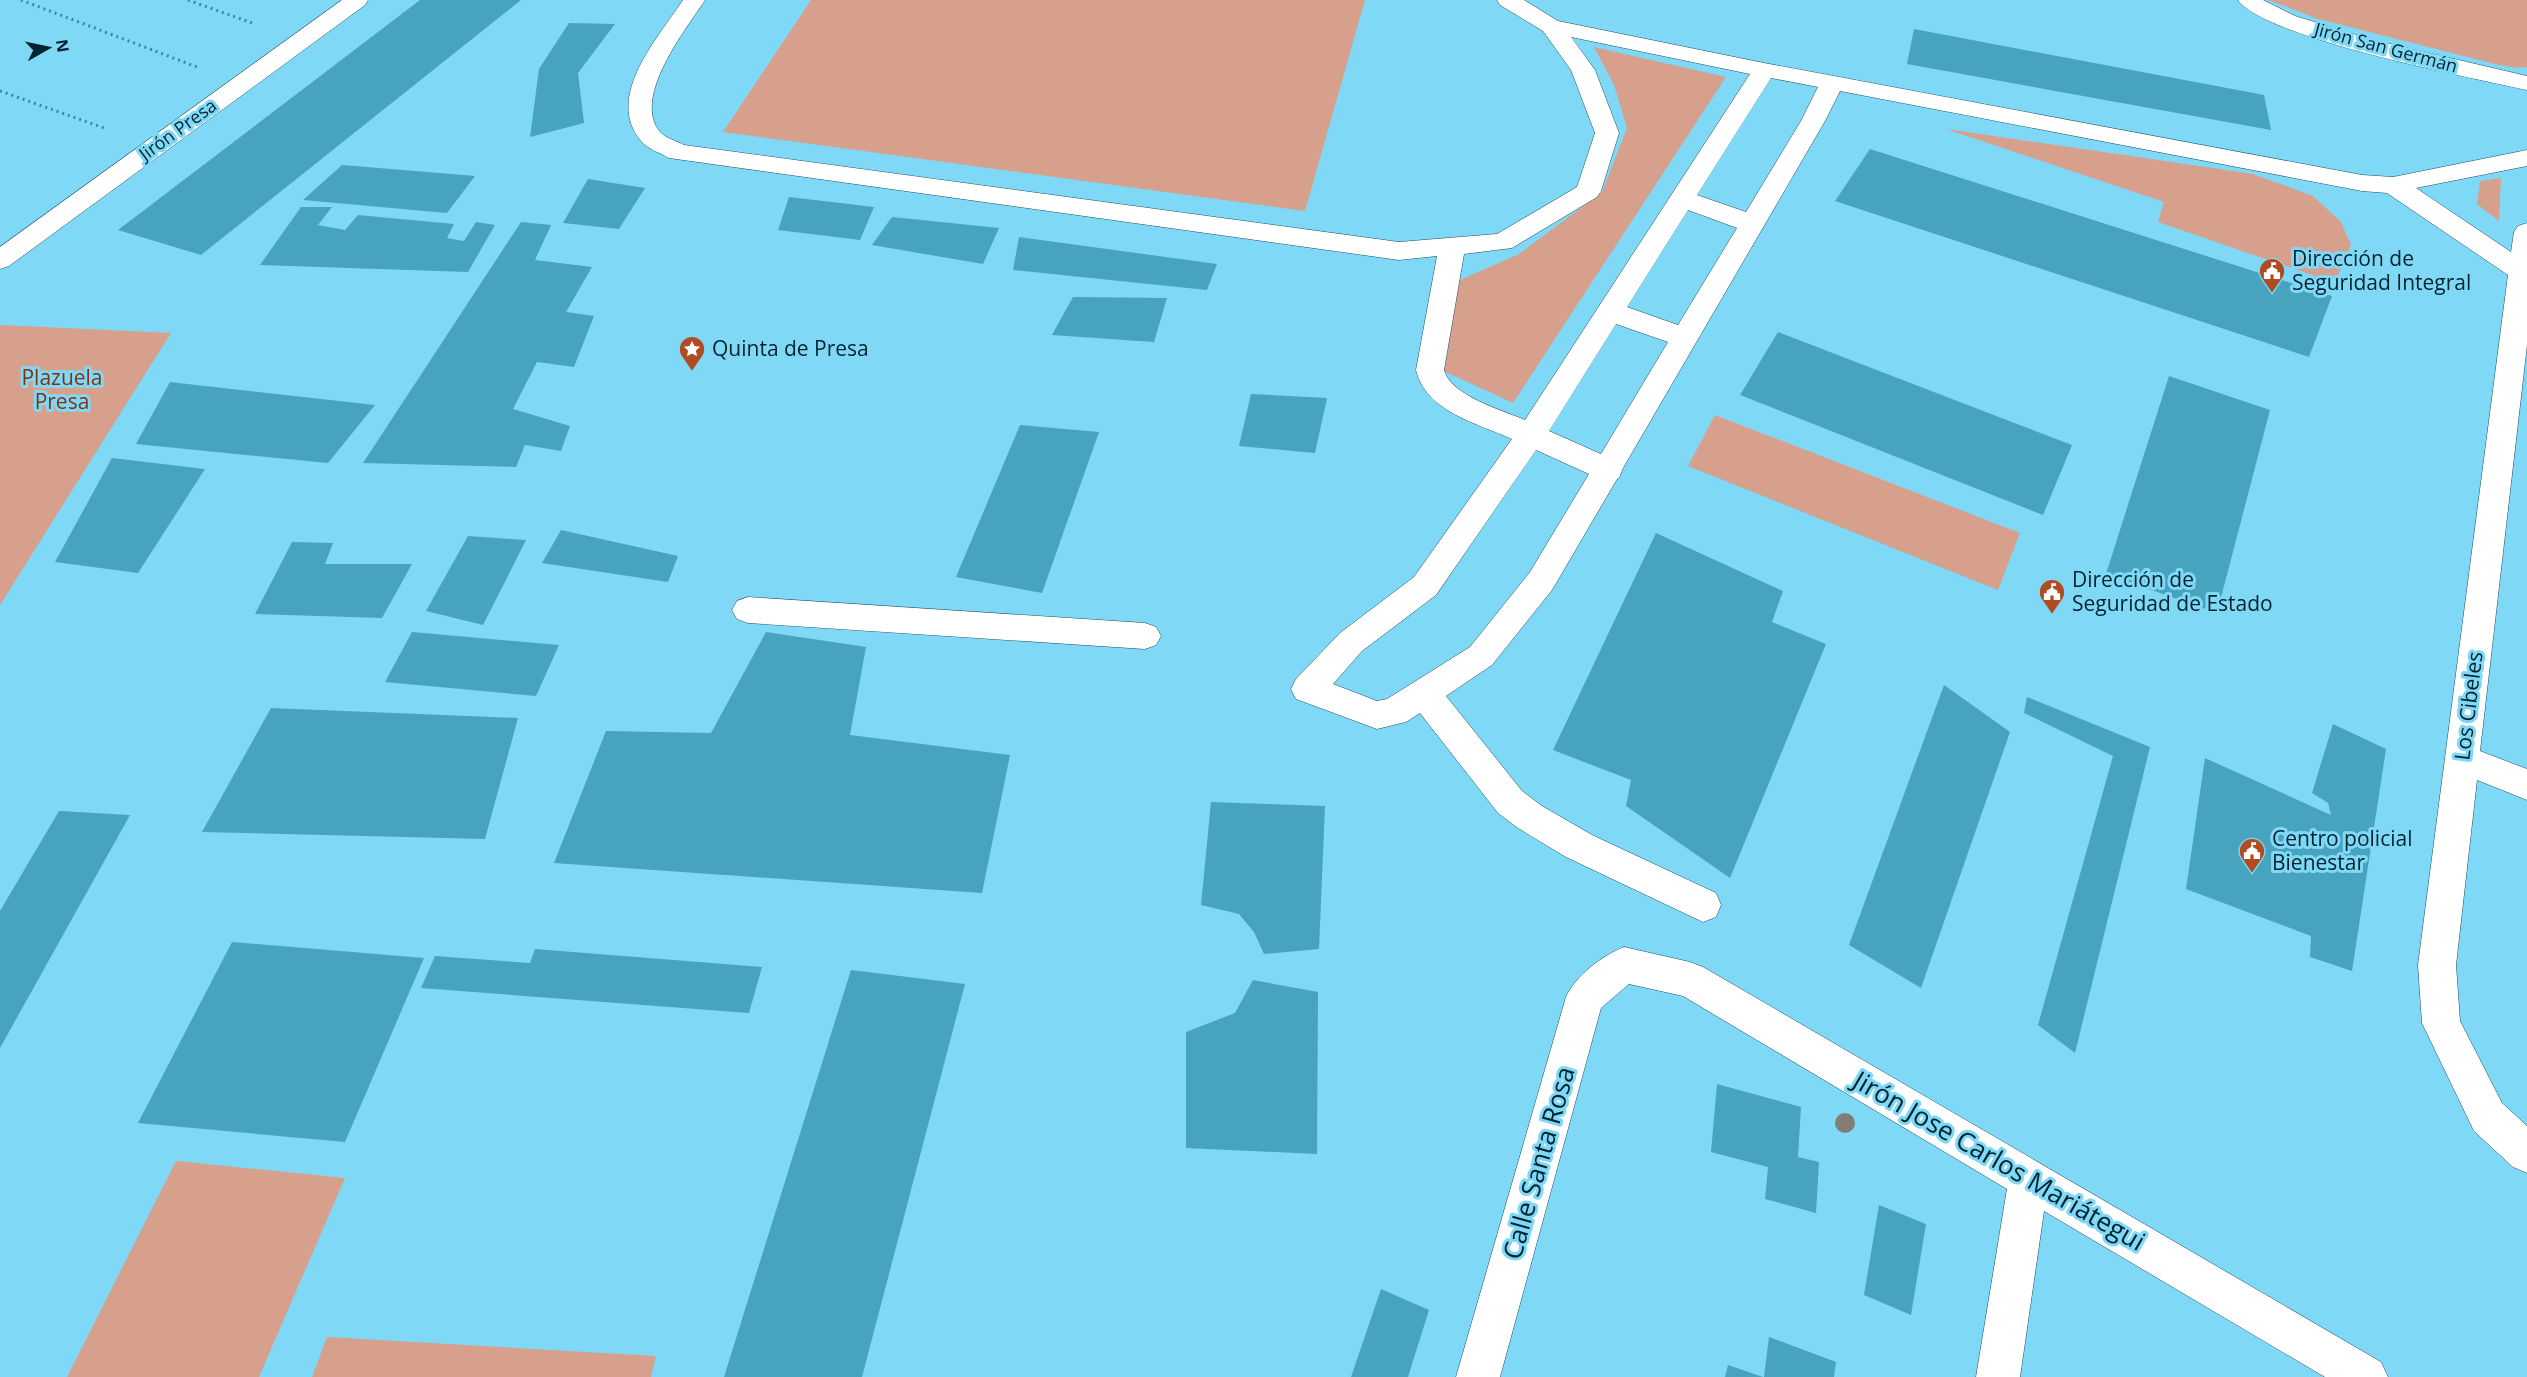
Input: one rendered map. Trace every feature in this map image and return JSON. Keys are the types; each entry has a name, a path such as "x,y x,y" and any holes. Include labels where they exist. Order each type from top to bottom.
{"street":[{"name":"Jirón Presa","path":"0,260 357,0"},
{"path":"694,0 655,60 641,90 640,118 651,138 678,152 1399,251 1503,242 1588,191 1607,133 1583,70 1551,26"},
{"path":"1508,0 1551,26 1764,70 2362,183 2393,185 2527,158"},
{"name":"Jirón San Germán","path":"2249,0 2256,6 2289,21 2332,36 2527,84"},
{"path":"1764,70 1611,312 1425,586 1351,642 1308,688 1377,715 1394,712 1481,656 1541,581 1609,470 1814,121 1832,83"},
{"path":"2393,185 2522,272"},
{"path":"1683,199 1753,224"},
{"name":"Los Cibeles","path":"2527,232 2437,965 2441,1023 2488,1117 2527,1153"},
{"path":"1452,246 1430,370 1432,381 1443,394 1455,401 1609,470"},
{"path":"1611,312 1686,338"},
{"path":"748,610 1145,636"},
{"path":"1424,693 1510,802 1530,817 1580,846 1704,906"},
{"path":"2462,759 2527,785"},
{"name":"Jirón Jose Carlos Mariátegui","path":"1624,965 1690,980 2366,1377"},
{"name":"Calle Santa Rosa","path":"1478,1377 1586,997 1624,965"},
{"path":"1998,1377 2029,1178"}],"path":[{"path":"21,0 241,84"},
{"path":"188,0 301,40"},
{"path":"0,91 156,146"}],"green space":[{"path":"811,0 1365,0 1305,211 723,132"},
{"path":"2268,0 2527,0 2527,67 2499,65 2318,19"},
{"path":"1594,47 1726,77 1513,403 1435,367 1458,281 1519,254 1602,192 1627,128 1614,85"},
{"path":"1946,129 2253,174 2313,196 2341,222 2351,245 2335,283 2158,222 2164,202"},
{"path":"2501,178 2499,221 2477,204 2480,181"},
{"name":"Plazuela Presa","path":"2,325 171,333 0,605 0,327"},
{"path":"1715,415 2020,533 1998,590 1688,466"},
{"path":"176,1161 345,1178 259,1377 67,1377"},
{"path":"327,1337 656,1356 651,1377 312,1377"}],"building":[{"path":"420,0 521,0 201,255 118,230"},
{"path":"569,23 615,24 578,73 584,123 530,137 539,69"},
{"path":"1914,29 2264,95 2271,130 1907,64"},
{"path":"1870,149 2332,296 2309,357 1835,201"},
{"path":"342,165 475,176 447,213 303,200"},
{"path":"588,179 645,188 619,229 563,223"},
{"path":"789,197 874,207 860,240 778,230"},
{"path":"301,207 332,207 318,225 345,230 358,215 454,224 447,238 464,241 476,222 495,225 468,272 260,265"},
{"path":"892,217 999,228 983,264 872,245"},
{"path":"521,222 551,225 535,260 592,267 566,312 594,316 574,367 537,362 513,409 570,426 561,451 525,445 516,467 363,463"},
{"path":"1019,237 1217,264 1207,290 1013,270"},
{"path":"1073,297 1167,298 1154,342 1052,335"},
{"path":"1778,332 2072,445 2043,515 1740,395"},
{"path":"2169,376 2270,410 2217,613 2106,574"},
{"path":"170,382 375,405 328,463 136,444"},
{"path":"1251,394 1327,398 1315,453 1239,446"},
{"path":"1020,425 1099,432 1042,593 956,577"},
{"path":"112,458 205,469 138,573 55,562"},
{"path":"561,530 678,556 668,582 542,563"},
{"path":"1656,533 1783,591 1772,622 1826,644 1730,878 1626,806 1631,780 1553,750"},
{"path":"468,536 526,540 483,625 426,611"},
{"path":"292,542 333,543 325,564 412,564 382,618 255,614"},
{"path":"412,632 559,645 536,696 385,682"},
{"path":"766,632 866,647 850,735 1010,755 982,893 554,863 606,731 711,733"},
{"path":"1944,685 2010,732 1921,988 1849,945"},
{"path":"2027,697 2150,747 2075,1053 2038,1025 2113,756 2024,713"},
{"path":"271,708 518,718 485,839 202,832"},
{"path":"2333,724 2386,749 2352,971 2310,957 2311,936 2186,889 2205,758 2331,815 2328,803 2312,793"},
{"path":"1211,802 1325,806 1319,949 1264,954 1254,932 1239,914 1201,905"},
{"path":"59,811 130,815 0,1048 0,911"},
{"path":"232,942 424,958 345,1142 138,1123"},
{"path":"535,949 762,967 749,1013 421,988 435,956 530,963"},
{"path":"851,970 965,984 862,1377 724,1377"},
{"path":"1253,980 1318,992 1317,1154 1186,1148 1186,1032 1235,1013"},
{"path":"1717,1084 1801,1107 1798,1157 1819,1162 1816,1213 1765,1199 1768,1167 1711,1152"},
{"path":"1879,1205 1926,1224 1911,1315 1864,1295"},
{"path":"1381,1289 1429,1310 1408,1377 1351,1377"},
{"path":"1769,1337 1836,1362 1834,1377 1764,1377"},
{"path":"1728,1365 1763,1377 1725,1377"}],"place":[{"name":"Dirección de Seguridad Integral","path":"2272,294"},
{"name":"Quinta de Presa","path":"692,372"},
{"name":"Dirección de Seguridad de Estado","path":"2052,615"},
{"name":"Centro policial Bienestar","path":"2252,874"}]}
